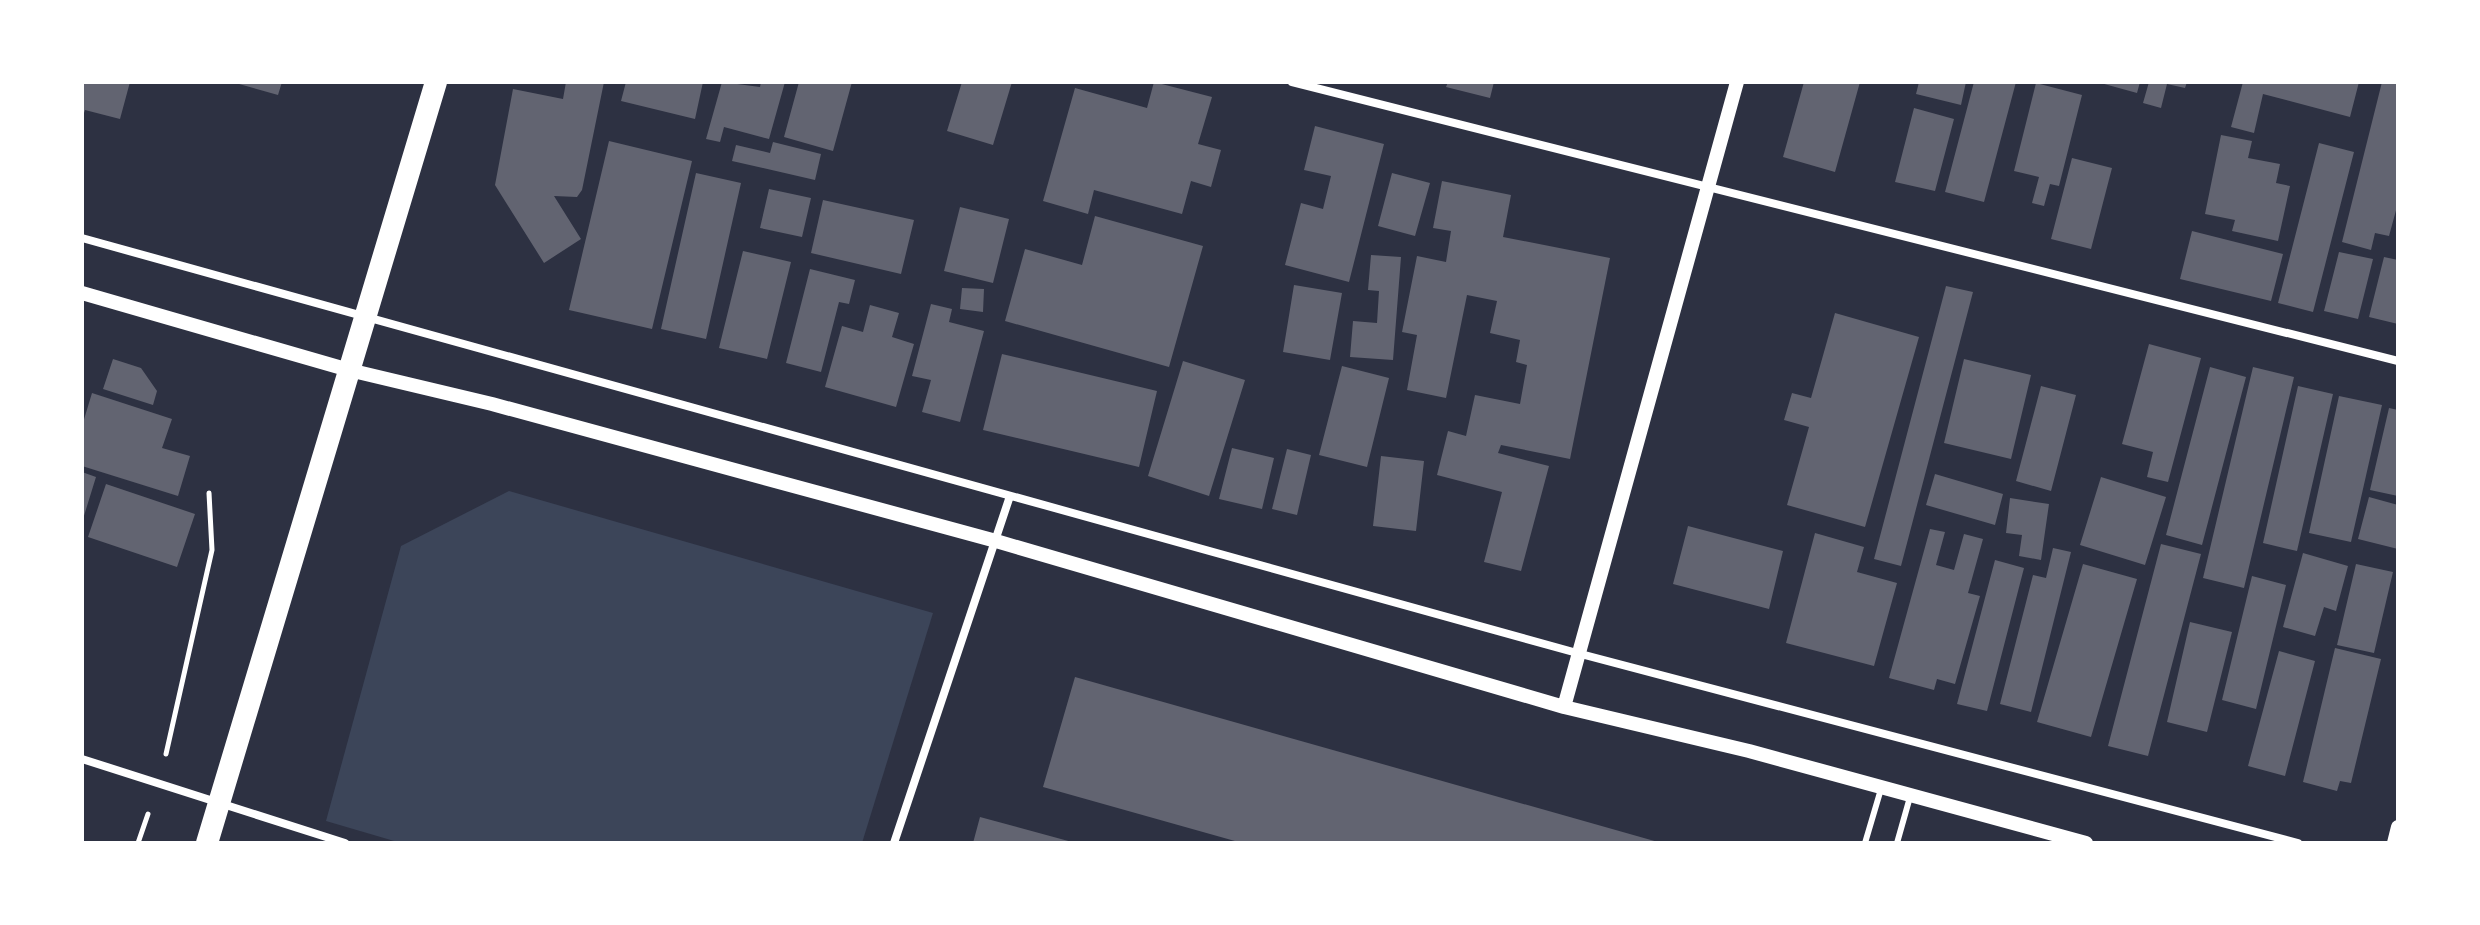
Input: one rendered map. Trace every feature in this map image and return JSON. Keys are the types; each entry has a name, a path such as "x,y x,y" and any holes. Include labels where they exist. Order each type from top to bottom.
{"highway":[{"path":"207,843 436,82"}],"street":[{"path":"1292,82 2398,361"},
{"path":"1564,707 1737,82"},
{"path":"82,238 1577,653 2298,843"},
{"path":"82,293 349,370 492,404 996,541 1564,707 1749,751 2086,843"},
{"path":"894,843 1010,496"},
{"path":"82,759 345,843"},
{"path":"2394,843 2398,827"}],"lane":[{"path":"1865,843 1881,788"},
{"path":"1897,843 1910,793"}],"path":[{"path":"138,843 159,784 212,550 209,493"}],"shaded area":[{"path":"509,491 933,613 862,843 401,843 326,821 401,546"}],"building":[{"path":"82,82 130,82 120,119 85,110 82,119"},
{"path":"232,82 282,82 278,95"},
{"path":"566,82 604,82 582,190 577,197 554,196 581,239 544,263 495,185 513,89 563,99"},
{"path":"626,82 703,82 695,119 621,101"},
{"path":"722,82 760,87 761,82 785,82 769,139 724,127 720,142 706,139"},
{"path":"799,82 852,82 833,151 784,137"},
{"path":"962,82 1012,82 993,145 947,131"},
{"path":"1154,82 1212,97 1198,144 1221,150 1211,187 1191,181 1182,214 1094,190 1088,214 1043,201 1075,88 1147,108"},
{"path":"1448,82 1494,82 1490,98 1446,87"},
{"path":"1804,82 1860,82 1835,172 1783,157"},
{"path":"1919,82 1966,82 1961,105 1916,94"},
{"path":"1974,82 2016,82 1984,202 1945,192"},
{"path":"2097,82 2140,82 2137,93"},
{"path":"2149,82 2187,82 2185,88 2167,84 2161,108 2143,103"},
{"path":"2243,82 2359,82 2350,117 2263,94 2254,133 2231,127"},
{"path":"2382,82 2398,82 2398,203 2389,236 2375,233 2371,250 2342,242"},
{"path":"2036,83 2082,95 2059,186 2050,184 2044,206 2032,203 2039,177 2014,171"},
{"path":"1914,108 1954,119 1935,191 1895,182"},
{"path":"1315,126 1384,144 1349,282 1285,265 1301,203 1323,209 1331,176 1304,170"},
{"path":"2221,135 2252,141 2248,158 2280,164 2276,183 2290,186 2278,241 2232,231 2235,220 2205,214"},
{"path":"609,141 692,161 652,329 569,310"},
{"path":"773,142 821,154 815,180 732,161 736,145 770,153"},
{"path":"2319,143 2354,152 2313,312 2278,303"},
{"path":"2072,158 2112,168 2091,249 2051,239"},
{"path":"696,173 741,183 706,339 661,329"},
{"path":"1392,173 1430,183 1415,236 1378,226"},
{"path":"1442,181 1511,195 1503,237 1610,258 1570,459 1501,445 1498,453 1549,466 1521,571 1484,562 1502,492 1437,475 1448,431 1466,436 1475,395 1520,404 1527,365 1516,362 1520,340 1490,333 1497,301 1467,295 1446,398 1407,390 1417,335 1402,332 1417,256 1446,262 1451,231 1433,228"},
{"path":"769,189 811,198 802,237 760,228"},
{"path":"823,200 914,220 901,274 811,253"},
{"path":"960,207 1009,219 993,283 944,271"},
{"path":"1095,216 1203,246 1169,367 1005,321 1025,249 1082,265"},
{"path":"2192,231 2283,254 2271,301 2180,279"},
{"path":"743,251 791,262 767,359 719,348"},
{"path":"2339,252 2373,259 2358,319 2324,311"},
{"path":"1371,255 1401,257 1393,360 1350,357 1353,321 1377,323 1379,291 1368,290"},
{"path":"2384,257 2398,260 2398,324 2369,317"},
{"path":"810,269 855,280 849,304 839,302 821,372 786,363"},
{"path":"1294,285 1342,293 1330,360 1283,352"},
{"path":"1946,286 1973,292 1901,566 1874,559"},
{"path":"962,288 984,289 983,312 960,309"},
{"path":"931,304 952,309 949,322 984,331 960,422 922,412 931,380 912,376"},
{"path":"870,305 899,313 892,337 914,344 896,407 825,387 842,326 863,332"},
{"path":"1835,313 1919,337 1865,527 1787,505 1809,427 1784,420 1792,393 1811,398"},
{"path":"2149,344 2201,358 2168,482 2147,477 2153,452 2122,444"},
{"path":"1002,354 1157,391 1139,467 983,430"},
{"path":"113,359 141,368 157,391 153,405 103,389"},
{"path":"1964,359 2031,375 2011,459 1944,443"},
{"path":"1183,361 1245,380 1209,496 1148,476"},
{"path":"1342,366 1389,378 1367,467 1319,455"},
{"path":"2210,367 2246,377 2202,545 2166,535"},
{"path":"2253,367 2294,377 2244,588 2203,578"},
{"path":"2041,386 2076,395 2051,491 2016,481"},
{"path":"2298,386 2333,394 2297,551 2263,543"},
{"path":"92,393 172,419 162,448 190,456 178,496 82,466 82,426"},
{"path":"2339,396 2382,405 2351,542 2309,533"},
{"path":"2389,408 2398,410 2398,496 2370,490"},
{"path":"1232,448 1274,458 1262,509 1219,499"},
{"path":"1287,449 1311,455 1297,515 1272,509"},
{"path":"1381,456 1424,461 1416,531 1373,526"},
{"path":"82,472 96,477 83,519 82,518"},
{"path":"1935,474 2003,494 1995,525 1926,505"},
{"path":"2101,477 2166,497 2145,565 2080,545"},
{"path":"106,484 195,514 177,567 88,537"},
{"path":"2369,497 2398,505 2398,549 2358,539"},
{"path":"2010,498 2049,504 2041,560 2019,556 2022,535 2006,533"},
{"path":"1688,526 1783,551 1769,609 1673,584"},
{"path":"1930,529 1945,532 1936,565 1954,570 1964,534 1983,539 1968,593 1980,596 1955,684 1937,679 1934,690 1889,678"},
{"path":"1815,533 1864,547 1857,572 1897,583 1874,666 1786,643"},
{"path":"2161,544 2201,554 2148,756 2108,746"},
{"path":"2053,548 2071,552 2031,712 2000,704 2033,575 2046,578"},
{"path":"2303,553 2348,566 2336,611 2324,607 2315,636 2283,627"},
{"path":"1995,560 2024,568 1987,711 1957,704"},
{"path":"2083,564 2137,579 2091,737 2037,722"},
{"path":"2356,564 2393,572 2374,653 2337,645"},
{"path":"2252,576 2286,585 2256,709 2222,700"},
{"path":"2190,622 2232,632 2207,732 2167,722"},
{"path":"2335,648 2381,659 2351,783 2340,781 2337,791 2303,782"},
{"path":"2279,651 2315,661 2285,776 2248,766"},
{"path":"1075,677 1658,843 1242,843 1043,787"},
{"path":"980,817 1072,842 1072,843 973,843"}]}
